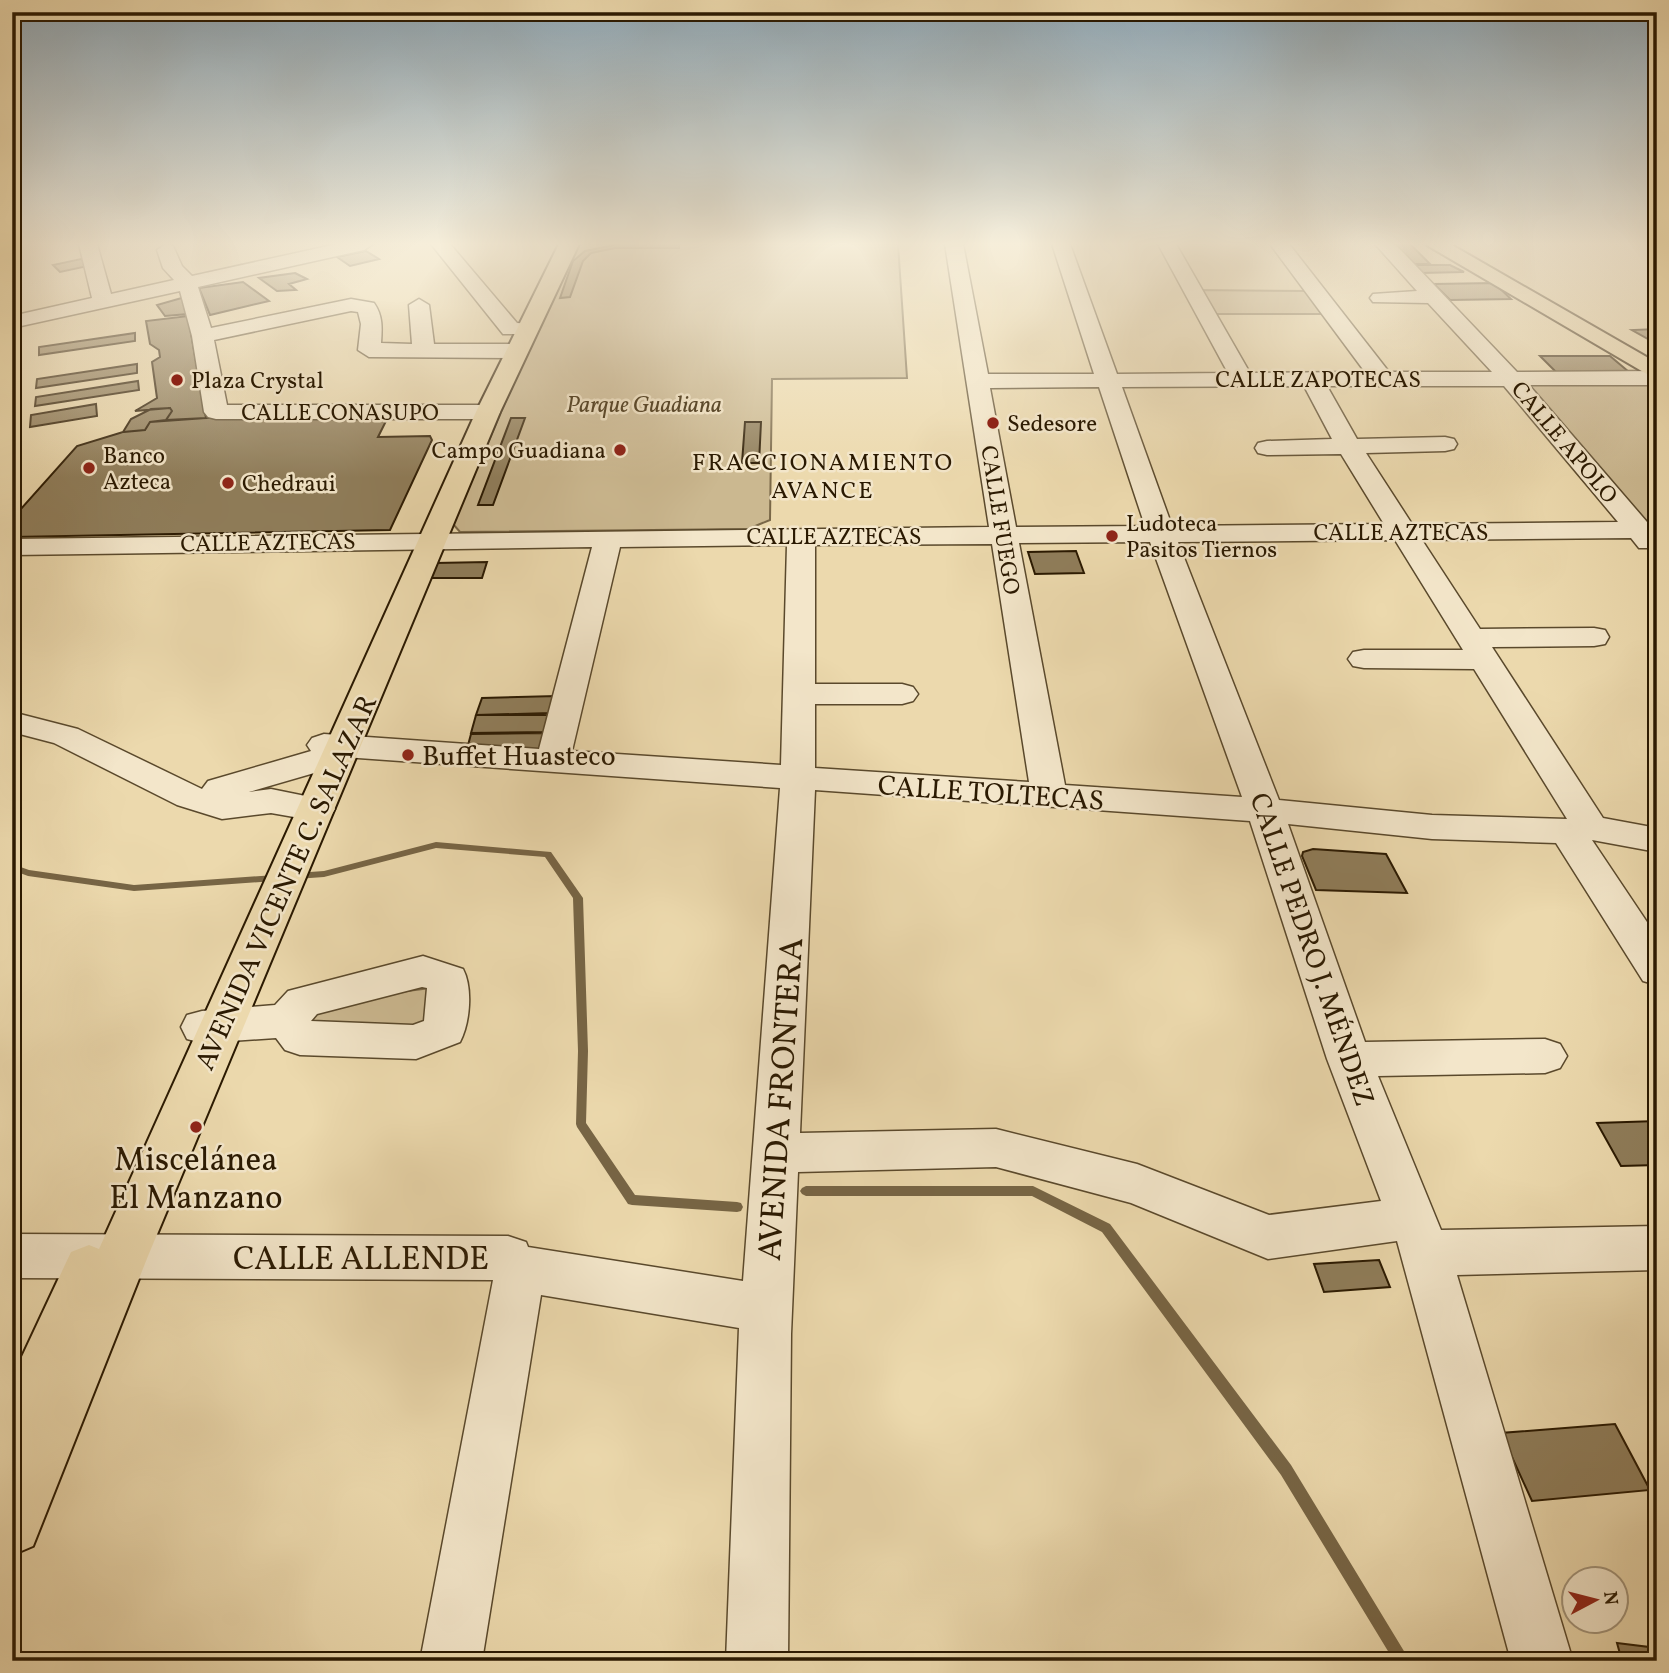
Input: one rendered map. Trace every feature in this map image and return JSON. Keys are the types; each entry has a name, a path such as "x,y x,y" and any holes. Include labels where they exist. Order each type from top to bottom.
{"main road":[{"name":"AVENIDA VICENTE C. SALAZAR","path":"12,1443 108,1257 256,927 328,751 426,540 522,322"},
{"name":"AVENIDA VICENTE C. SALAZAR","path":"517,333 523,322"},
{"path":"1567,322 1657,375"},
{"path":"1594,322 1657,358"},
{"name":"AVENIDA VICENTE C. SALAZAR","path":"12,1525 108,1257"}],"street":[{"name":"CALLE CONASUPO","path":"199,322 216,412 480,412"},
{"path":"203,336 269,322"},
{"path":"371,322 369,350 424,351 517,333"},
{"path":"421,322 424,351"},
{"path":"508,322 517,333"},
{"path":"511,322 517,333"},
{"name":"CALLE FUEGO","path":"968,322 1002,535 1049,796"},
{"name":"CALLE PEDRO J. MÉNDEZ","path":"1089,322 1161,534 1265,810 1349,1059 1419,1236 1542,1661"},
{"path":"1211,322 1243,380"},
{"path":"1339,322 1382,379"},
{"name":"CALLE APOLO","path":"1459,322 1651,537"},
{"name":"CALLE ZAPOTECAS","path":"979,381 1511,379 1657,375"},
{"path":"1312,380 1348,445 1478,649 1657,970"},
{"path":"1267,448 1445,444"},
{"name":"CALLE AZTECAS","path":"12,547 608,538 1405,532 1651,537"},
{"name":"AVENIDA FRONTERA","path":"757,1661 766,1309 778,1153 798,777 801,537"},
{"path":"553,761 608,538"},
{"path":"1364,659 1478,649 1585,625"},
{"path":"799,695 902,694"},
{"path":"12,722 66,736 190,797 222,807 271,801 299,825"},
{"name":"CALLE TOLTECAS","path":"190,797 328,751 553,761 798,777 1265,810 1432,827 1579,830 1657,840"},
{"path":"213,1025 287,1021"},
{"path":"1349,1059 1545,1056"},
{"path":"778,1153 996,1148 1137,1184 1268,1237 1419,1236 1657,1248"},
{"name":"CALLE ALLENDE","path":"12,1256 508,1258 518,1281 451,1661"},
{"path":"512,1267 766,1309"}],"green space":[{"name":"Parque Guadiana","path":"540,322 903,322 907,378 772,379 770,520 748,529 460,532 453,524"},
{"path":"1521,381 1657,384 1657,524 1638,518"},
{"path":"438,987 430,1028 319,1025 311,1019 312,1009"}],"building":[{"name":"Plaza Crystal","path":"146,322 189,322 206,418 166,420 172,411 170,408 135,411 157,398 152,362 160,357 159,350 150,344"},
{"path":"1657,329 1657,344 1632,330"},
{"path":"135,333 135,341 39,355 39,347"},
{"path":"1540,356 1610,356 1629,372 1557,373"},
{"path":"137,364 137,373 36,388 37,379"},
{"path":"138,381 139,390 35,406 36,397"},
{"path":"96,404 97,416 30,427 31,415"},
{"path":"170,408 172,411 166,420 150,422 145,430 123,432 131,419 151,409"},
{"name":"Chedraui","path":"388,417 378,437 430,436 432,440 390,530 12,537 12,519 77,446 123,432 145,430 150,422 206,418"},
{"path":"511,418 525,418 493,505 478,505"},
{"path":"745,422 761,422 759,463 742,463"},
{"path":"1076,551 1084,573 1035,574 1028,552"},
{"path":"487,562 482,578 430,578 435,563"},
{"path":"556,696 551,713 476,715 482,698"},
{"path":"476,715 550,715 546,732 471,733"},
{"path":"544,733 541,749 467,749 471,734"},
{"path":"1313,849 1386,854 1407,893 1316,890 1302,856 1303,852"},
{"path":"1657,1121 1657,1165 1621,1166 1597,1123"},
{"path":"1379,1260 1390,1287 1324,1292 1314,1264"},
{"path":"1615,1424 1650,1490 1532,1501 1501,1433"},
{"path":"1617,1643 1657,1648 1657,1661 1622,1661"}],"waterway":[{"path":"296,876 324,874 436,845 548,854 578,898 583,1051 581,1124 632,1200 737,1207"},
{"path":"12,867 28,873 134,888 275,878"},
{"path":"806,1191 1033,1191 1106,1228 1286,1470 1403,1661"}],"place":[{"name":"Plaza Crystal","path":"177,380"},
{"name":"Sedesore","path":"993,423"},
{"name":"Campo Guadiana","path":"620,450"},
{"name":"Banco Azteca","path":"89,468"},
{"name":"Chedraui","path":"228,483"},
{"name":"Ludoteca Pasitos Tiernos","path":"1112,536"},
{"name":"Buffet Huasteco","path":"408,755"},
{"name":"Miscelánea El Manzano","path":"196,1127"}],"district":[{"name":"FRACCIONAMIENTO AVANCE","path":"823,476"}]}
